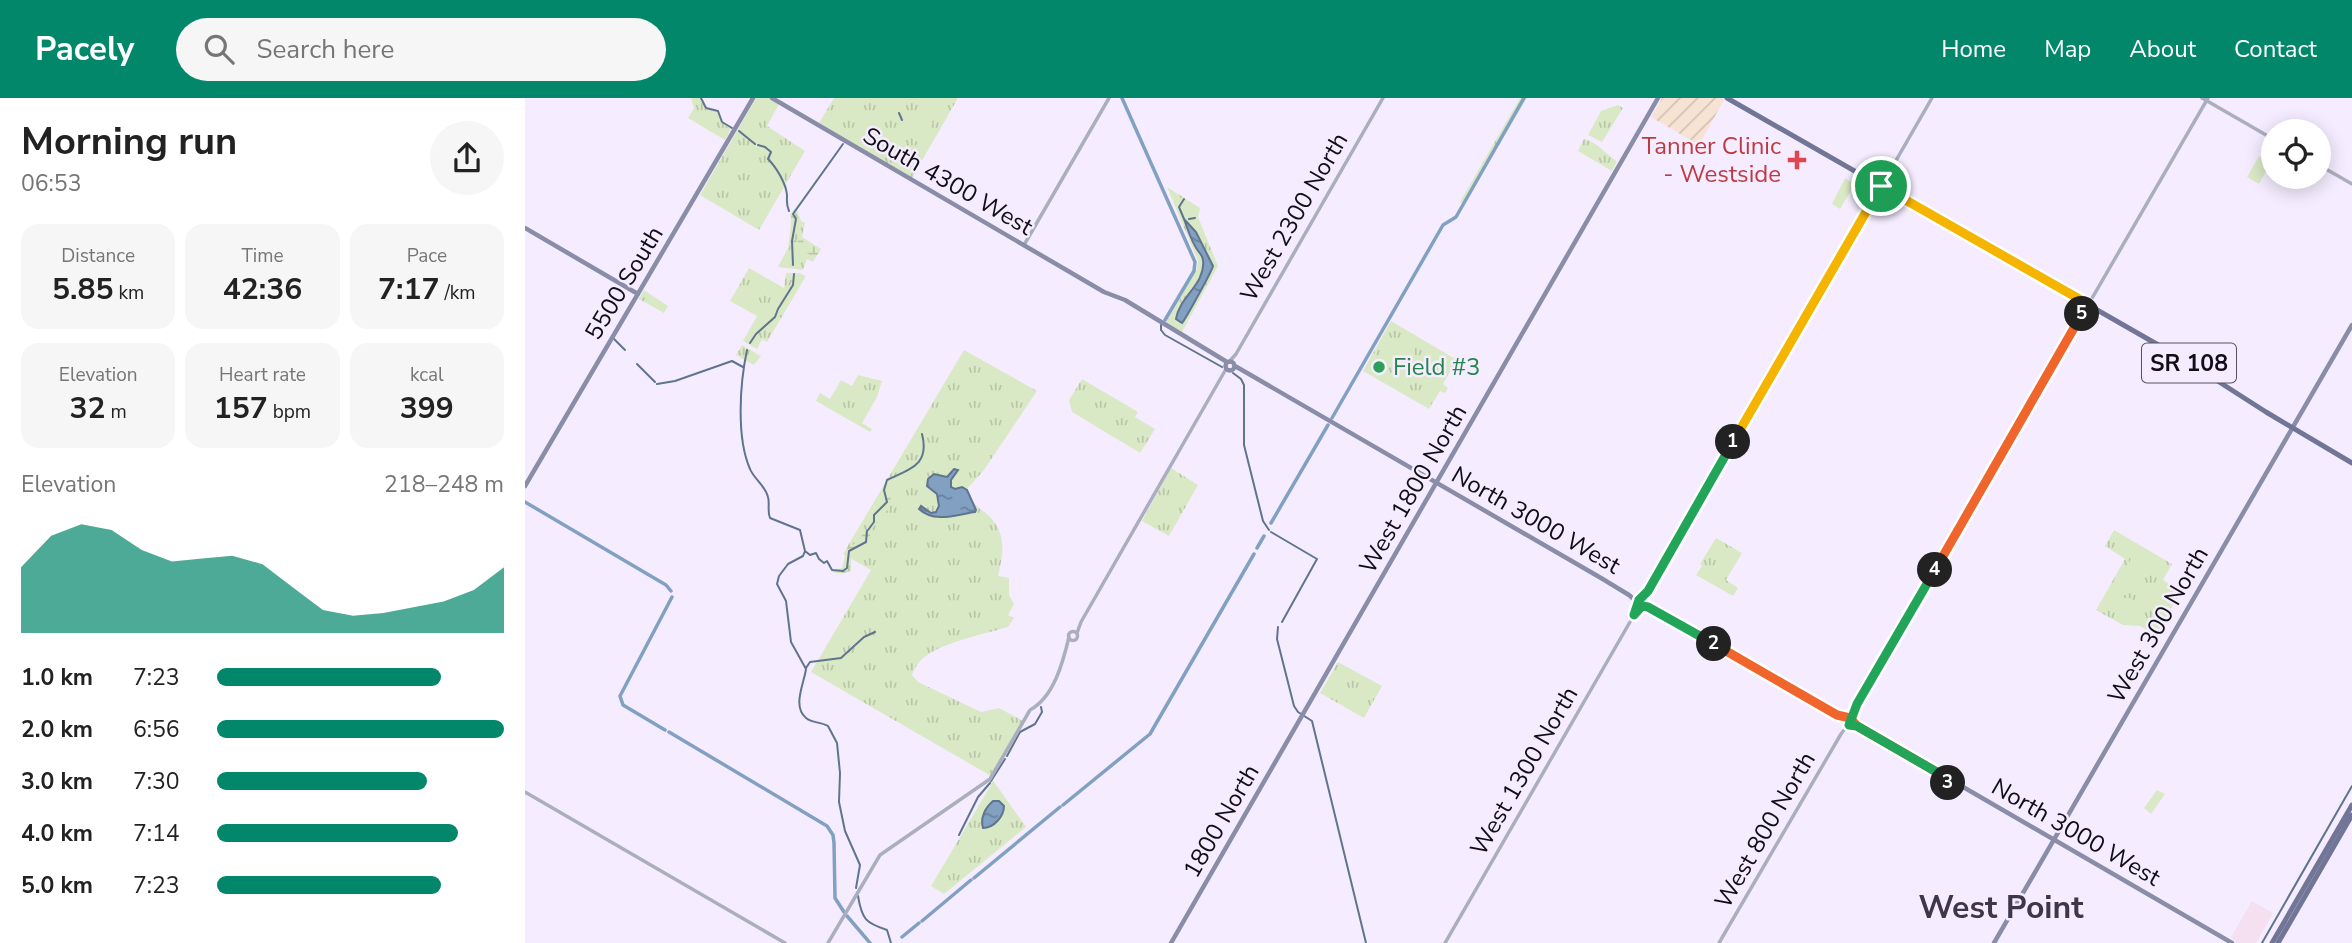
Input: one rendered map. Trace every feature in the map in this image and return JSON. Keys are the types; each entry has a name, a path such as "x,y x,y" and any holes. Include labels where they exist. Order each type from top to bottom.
{"main road":[{"name":"5500 South","path":"525,486 753,98"},
{"name":"South 4300 West","path":"772,98 1071,272"},
{"name":"West 1800 North","path":"1303,714 1658,98"},
{"name":"SR 108","path":"1727,98 2188,362 2352,463"},
{"path":"525,228 638,294"},
{"name":"North 3000 West","path":"1071,272 1104,292 1125,300 1230,366 1940,774 1946,778 1947,783 1952,781 1958,784 2232,943"},
{"name":"West 300 North","path":"1994,943 2352,325"},
{"name":"1800 North","path":"1171,943 1303,714"},
{"path":"2272,943 2352,805"},
{"path":"2278,943 2352,815"}],"street":[{"path":"1024,245 1109,98"},
{"name":"West 2300 North","path":"1075,632 1383,98"},
{"name":"West 1300 North","path":"1445,943 1932,98"},
{"path":"2206,99 2261,132"},
{"name":"West 800 North","path":"1719,943 2206,99"},
{"path":"2331,172 2352,184"},
{"path":"828,943 880,855 993,774 1030,710 1040,705 1056,678 1071,639 1070,633 1075,632 1077,638 1071,639"},
{"path":"525,792 785,943"}],"shaded area":[{"path":"1662,98 1724,100 1699,145 1651,117"},
{"path":"2252,901 2273,913 2256,943 2237,943 2231,937"}],"green space":[{"path":"691,98 700,98 706,109 718,112 722,123 731,129 725,140 688,118 694,108"},
{"path":"756,98 769,98 779,104 767,126 805,151 759,230 700,195"},
{"path":"834,98 958,98 912,178 819,123"},
{"path":"1520,98 1527,98 1464,205 1460,202"},
{"path":"1618,105 1623,108 1602,142 1588,135 1601,111"},
{"path":"913,112 933,123 921,144 901,132"},
{"path":"1584,139 1594,143 1617,161 1612,171 1578,151"},
{"path":"897,142 916,153 908,166 890,155"},
{"path":"843,143 795,212 800,224 794,264 790,266 791,214"},
{"path":"2259,156 2261,157 2259,184 2247,177"},
{"path":"1845,178 1855,184 1840,209 1832,204"},
{"path":"1167,187 1200,208 1198,217 1218,266 1182,332 1166,323 1197,269 1198,261"},
{"path":"796,207 801,221 805,223 802,237 821,249 813,262 807,259 803,270 778,267 788,248 792,219 790,215"},
{"path":"799,237 821,249 815,258 807,253 804,255 796,248"},
{"path":"749,268 784,288 786,273 806,276 767,342 762,339 757,349 743,341 757,316 730,301"},
{"path":"644,290 668,306 664,313 639,299"},
{"path":"1391,321 1457,360 1443,384 1448,388 1445,393 1440,391 1429,409 1363,371"},
{"path":"1394,338 1401,342 1394,356 1376,348 1383,341"},
{"path":"742,345 761,356 754,365 736,355"},
{"path":"1407,345 1416,356 1413,370 1399,359"},
{"path":"964,350 1037,391 984,470 967,489 975,504 991,518 1000,532 1002,553 998,576 1009,578 1009,595 1014,604 1008,615 1014,618 1008,627 938,649 920,661 912,675 918,682 981,712 999,708 1023,721 992,774 992,779 1026,827 944,894 931,886 991,785 988,779 991,776 811,672 871,570 843,554"},
{"name":"Field #3","path":"1373,353 1388,362 1380,379 1371,368"},
{"path":"1396,366 1410,375 1401,384 1392,385 1385,381"},
{"path":"858,375 882,381 877,397 862,423 872,429 870,432 816,401 820,393 830,399 841,380 852,386"},
{"path":"1082,379 1138,412 1135,417 1155,429 1140,453 1072,412 1069,400"},
{"path":"1171,468 1198,485 1169,536 1142,521"},
{"path":"888,477 891,478 887,485 890,503 879,521 870,530 867,529 871,517 885,502 885,484"},
{"path":"2114,530 2172,564 2163,580 2181,591 2156,635 2140,626 2123,625 2096,610 2125,559 2105,546"},
{"path":"864,531 870,534 870,538 864,546 851,553 851,571 841,574 833,572 831,570 842,568 847,548 859,541"},
{"path":"1716,538 1742,553 1726,580 1738,588 1733,596 1696,575"},
{"path":"2133,555 2156,567 2149,576 2138,580 2124,572"},
{"path":"2122,598 2137,602 2129,616 2113,609"},
{"path":"1338,662 1382,686 1364,718 1320,693"},
{"path":"2157,790 2165,794 2151,814 2144,808"}],"water":[{"path":"1184,219 1196,232 1213,266 1182,323 1176,319 1178,311 1203,269 1202,256"},
{"path":"954,469 958,470 951,480 951,487 967,490 975,512 939,517 925,514 919,509 921,506 931,513 936,512 939,506 937,494 927,486 928,479 934,474 947,477"},
{"path":"993,801 999,801 1004,806 1002,814 994,824 983,828 984,813"}],"waterway":[{"path":"701,98 706,108 718,111 722,122 732,128"},
{"path":"1122,98 1195,262 1194,271 1165,320"},
{"path":"1332,418 1443,225 1456,217 1524,98"},
{"path":"899,113 902,120"},
{"path":"739,131 755,144"},
{"path":"793,214 843,144"},
{"path":"758,145 771,152 768,159 785,185 789,211"},
{"path":"1184,199 1179,207 1184,219"},
{"path":"793,214 796,219 792,241 793,265"},
{"path":"1189,219 1195,218"},
{"path":"750,343 775,317 793,285 794,274"},
{"path":"1161,325 1165,335 1222,367"},
{"path":"614,339 625,350"},
{"path":"747,350 741,410 743,442 752,473 767,493 770,518 800,530 805,551 803,556 788,564 779,576 777,584 786,601 791,642 806,669 799,701 802,713 808,720 828,726 837,743 839,802 845,831 860,865 856,888"},
{"path":"657,384 675,381 732,361 743,367"},
{"path":"637,364 655,382"},
{"path":"1233,373 1244,385 1244,445 1263,521 1269,530"},
{"path":"1271,523 1328,425"},
{"path":"868,530 874,522 874,515 887,502 884,490 887,480 910,469 921,459 924,444 922,434"},
{"path":"525,502 666,585 671,591"},
{"path":"805,551 810,555 816,553 824,563 827,561 832,570 843,571 847,568 849,551 866,542 867,531"},
{"path":"1271,532 1317,559 1282,622"},
{"path":"1257,548 1264,536"},
{"path":"1063,805 1150,734 1254,554"},
{"path":"665,730 623,705 620,696 672,597"},
{"path":"1278,627 1277,639 1294,706 1312,721 1366,943"},
{"path":"806,668 810,662 841,658 864,637 875,632"},
{"path":"1007,756 1020,732 1035,724 1042,712 1041,707"},
{"path":"669,732 827,826 833,835 834,843 835,898 844,912"},
{"path":"991,781 1005,759"},
{"path":"959,835 978,797 990,783"},
{"path":"2262,943 2352,786"},
{"path":"974,878 1060,807"},
{"path":"922,921 971,880"},
{"path":"858,896 866,919 887,930 891,943"},
{"path":"847,916 870,943"},
{"path":"902,937 919,923"}],"place":[{"name":"Tanner Clinic - Westside","path":"1797,160"},
{"name":"Field #3","path":"1379,367"}],"district":[{"name":"West Point","path":"2001,907"}],"route":[{"path":"1881,186 1648,591 1639,600 1634,615 1642,606 1655,610 1837,715 1850,718 1851,720 1857,726 1940,774 1951,776 1958,784 1947,783 1940,774 1865,731 1857,726 1849,725 1852,722 1851,720 1857,704 2088,304 1881,186"}]}
